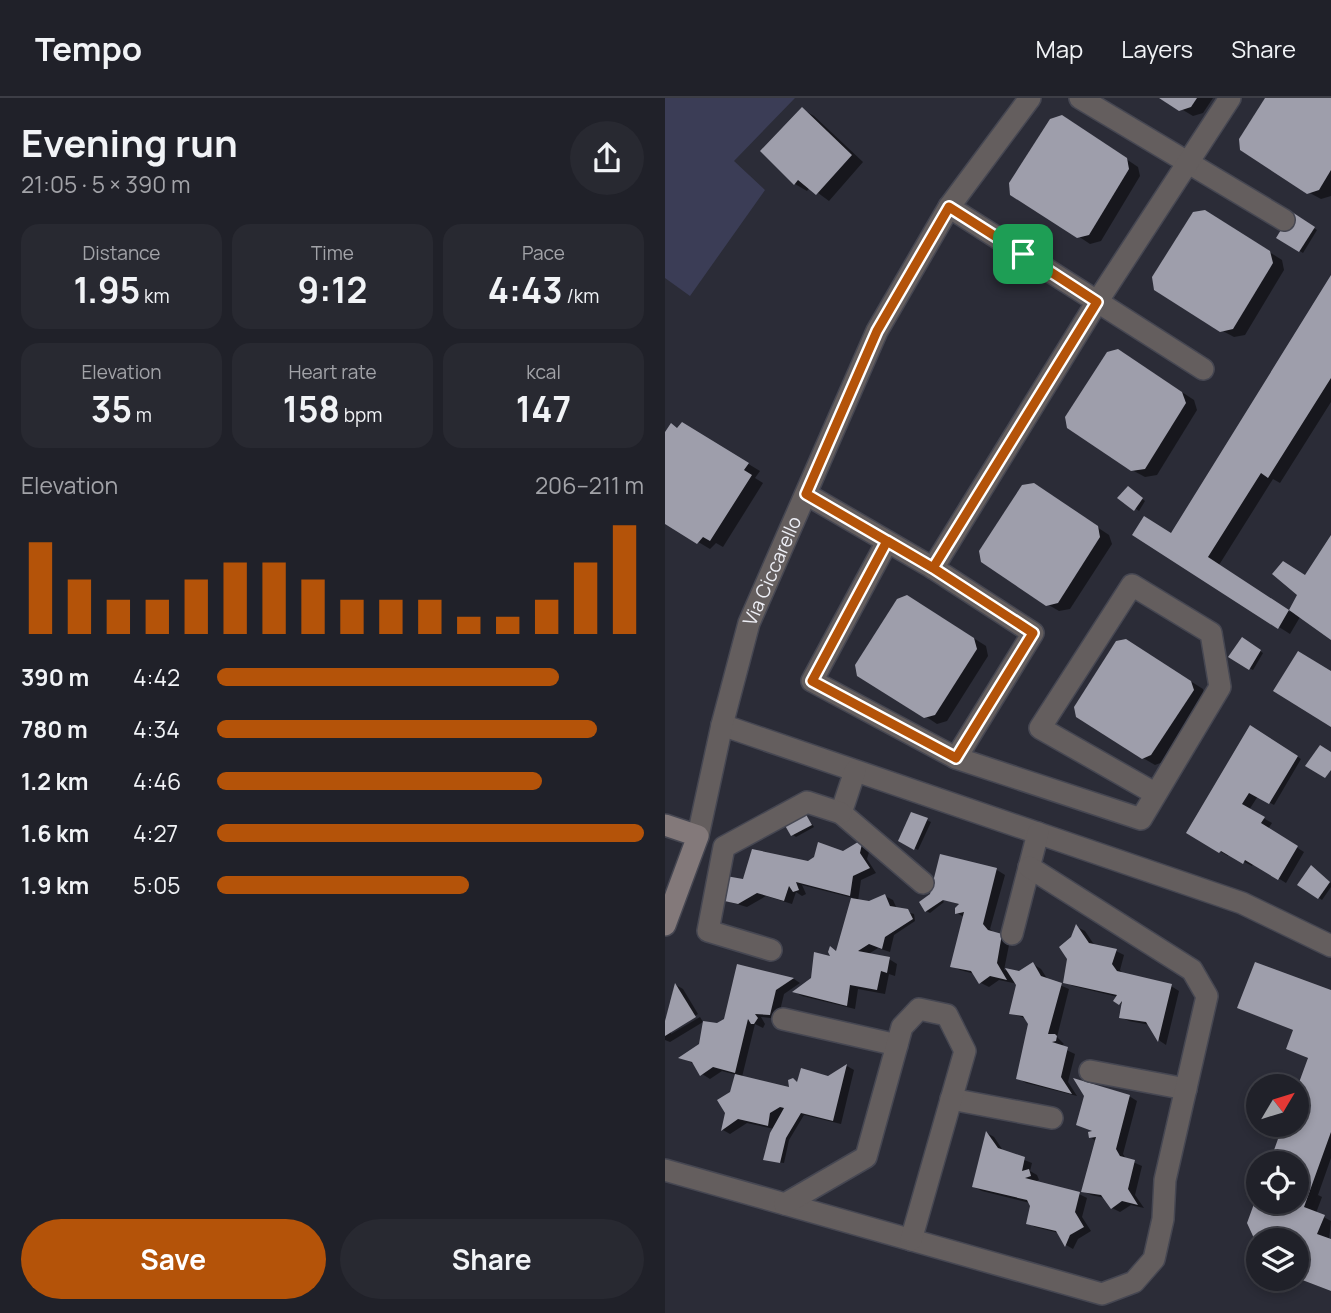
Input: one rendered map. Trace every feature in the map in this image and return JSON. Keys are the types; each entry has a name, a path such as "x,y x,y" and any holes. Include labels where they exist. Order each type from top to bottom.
{"street":[{"name":"Via Ciccarello","path":"665,925 698,836 722,725 749,623 877,331 949,207 1030,98"},
{"path":"1080,98 1284,220"},
{"path":"933,568 1097,302 1230,98"},
{"path":"949,207 1203,369"},
{"path":"806,494 933,568 1033,633 956,758"},
{"path":"887,541 812,681 956,758 1141,819 1156,794 1220,687 1210,633 1132,584 1041,728 1156,794"},
{"path":"722,725 1242,904 1331,946"},
{"path":"841,813 855,771"},
{"path":"771,950 708,930 724,847 807,802 841,813 923,883"},
{"path":"665,825 698,836"},
{"path":"1012,934 1038,834"},
{"path":"665,1170 1102,1294 1134,1282 1154,1259 1163,1219 1165,1180 1207,996 1192,970 1029,867"},
{"path":"785,1205 866,1157 902,1027 919,1009 947,1016 965,1051 911,1240"},
{"path":"783,1019 897,1045"},
{"path":"1090,1071 1186,1088"},
{"path":"951,1099 1052,1118"}],"shaded area":[{"path":"665,98 795,98 734,161 765,190 690,296 665,278"}],"building":[{"path":"1159,98 1197,98 1191,107 1179,111"},
{"path":"1265,98 1331,98 1331,170 1319,190 1307,194 1240,150 1239,139"},
{"path":"802,107 852,155 816,195 798,180 794,185 760,151"},
{"path":"1062,115 1127,158 1129,169 1089,235 1077,238 1010,195 1009,183 1050,119"},
{"path":"1205,210 1270,251 1273,263 1233,329 1220,332 1154,290 1152,277 1193,212"},
{"path":"1292,212 1315,227 1299,252 1276,238"},
{"path":"1331,275 1331,378 1268,478 1261,473 1208,557 1289,610 1278,629 1132,535 1144,516 1171,533"},
{"path":"1118,349 1182,392 1186,403 1145,469 1131,471 1067,428 1065,417 1107,352"},
{"path":"682,422 749,463 744,470 752,475 710,541 703,537 697,544 665,524 665,432 671,423 677,428"},
{"path":"1034,483 1098,526 1100,537 1058,603 1046,606 981,562 979,551 1022,485"},
{"path":"1128,486 1143,498 1134,511 1117,498"},
{"path":"1331,535 1331,640 1289,610 1297,595 1272,574 1283,561 1305,575"},
{"path":"907,595 974,638 977,649 935,715 924,718 857,676 855,665 897,599"},
{"path":"1242,637 1261,650 1249,670 1228,657"},
{"path":"1126,639 1191,681 1194,690 1151,755 1142,759 1076,717 1074,707 1116,641"},
{"path":"1298,651 1331,671 1331,727 1273,691"},
{"path":"1250,725 1298,756 1269,804 1249,793 1242,804 1265,817 1261,823 1298,846 1278,880 1245,860 1243,864 1221,851 1219,853 1186,833"},
{"path":"1320,745 1331,752 1331,770 1325,778 1305,766"},
{"path":"804,811 812,825 791,836 783,822"},
{"path":"911,812 928,818 914,850 898,841"},
{"path":"863,839 860,853 870,868 853,876 850,896 796,882 799,890 793,892 789,886 784,901 757,893 738,904 720,900 726,876 743,879 752,849 808,861 814,857 818,842 843,851"},
{"path":"940,854 997,868 983,924 988,930 1002,934 997,963 1007,980 990,976 979,984 971,971 950,967 964,912 955,914 955,908 959,904 943,900 925,912 919,902 930,894"},
{"path":"1311,865 1330,882 1318,899 1297,885"},
{"path":"885,894 890,906 908,909 913,919 885,937 882,949 869,944 858,951 890,957 887,973 881,971 877,990 850,985 847,1006 792,992 811,978 814,952 830,956 830,946 836,951 851,898 869,901"},
{"path":"1076,924 1089,943 1117,949 1112,964 1117,971 1172,984 1158,1042 1146,1022 1119,1018 1122,1001 1119,1005 1113,1001 1117,995 1063,983 1067,959 1059,947 1071,937"},
{"path":"1033,962 1041,976 1062,983 1048,1034 1057,1036 1056,1041 1052,1042 1068,1047 1061,1077 1072,1094 1016,1079 1028,1024 1023,1016 1009,1014 1016,985 1005,968 1019,971"},
{"path":"1255,962 1331,990 1331,1132 1309,1193 1309,1151 1274,1151 1278,1138 1309,1138 1309,1074 1302,1074 1308,1058 1286,1049 1293,1030 1237,1008"},
{"path":"737,964 794,978 776,990 770,1015 755,1014 758,1018 754,1024 748,1019 735,1073 713,1067 700,1076 692,1062 678,1058 699,1044 703,1021 717,1023 724,1019"},
{"path":"675,983 696,1017 665,1036 665,1021"},
{"path":"847,1064 833,1121 801,1113 786,1138 780,1163 763,1160 770,1133 784,1108 780,1107 770,1113 768,1126 738,1119 721,1131 725,1113 717,1100 730,1092 735,1074 789,1087 788,1080 793,1078 797,1082 801,1068 828,1076"},
{"path":"1073,1078 1130,1095 1116,1149 1120,1156 1135,1160 1128,1189 1138,1205 1122,1201 1111,1209 1101,1195 1081,1192 1096,1137 1089,1138 1088,1132 1092,1131 1076,1125 1084,1096"},
{"path":"986,1131 998,1148 1025,1157 1022,1171 1029,1169 1031,1176 1025,1178 1080,1192 1075,1212 1084,1227 1070,1235 1065,1247 1056,1231 1026,1224 1030,1206 1027,1200 972,1187"},
{"path":"1309,1209 1325,1215 1317,1234 1331,1239 1331,1291 1309,1283 1309,1228 1249,1228 1247,1223 1250,1214 1309,1214"}],"route":[{"path":"1023,254 949,207 877,331 806,494 933,568 1033,633 956,758 812,681 887,541 933,568 1097,302 1023,254"}]}
